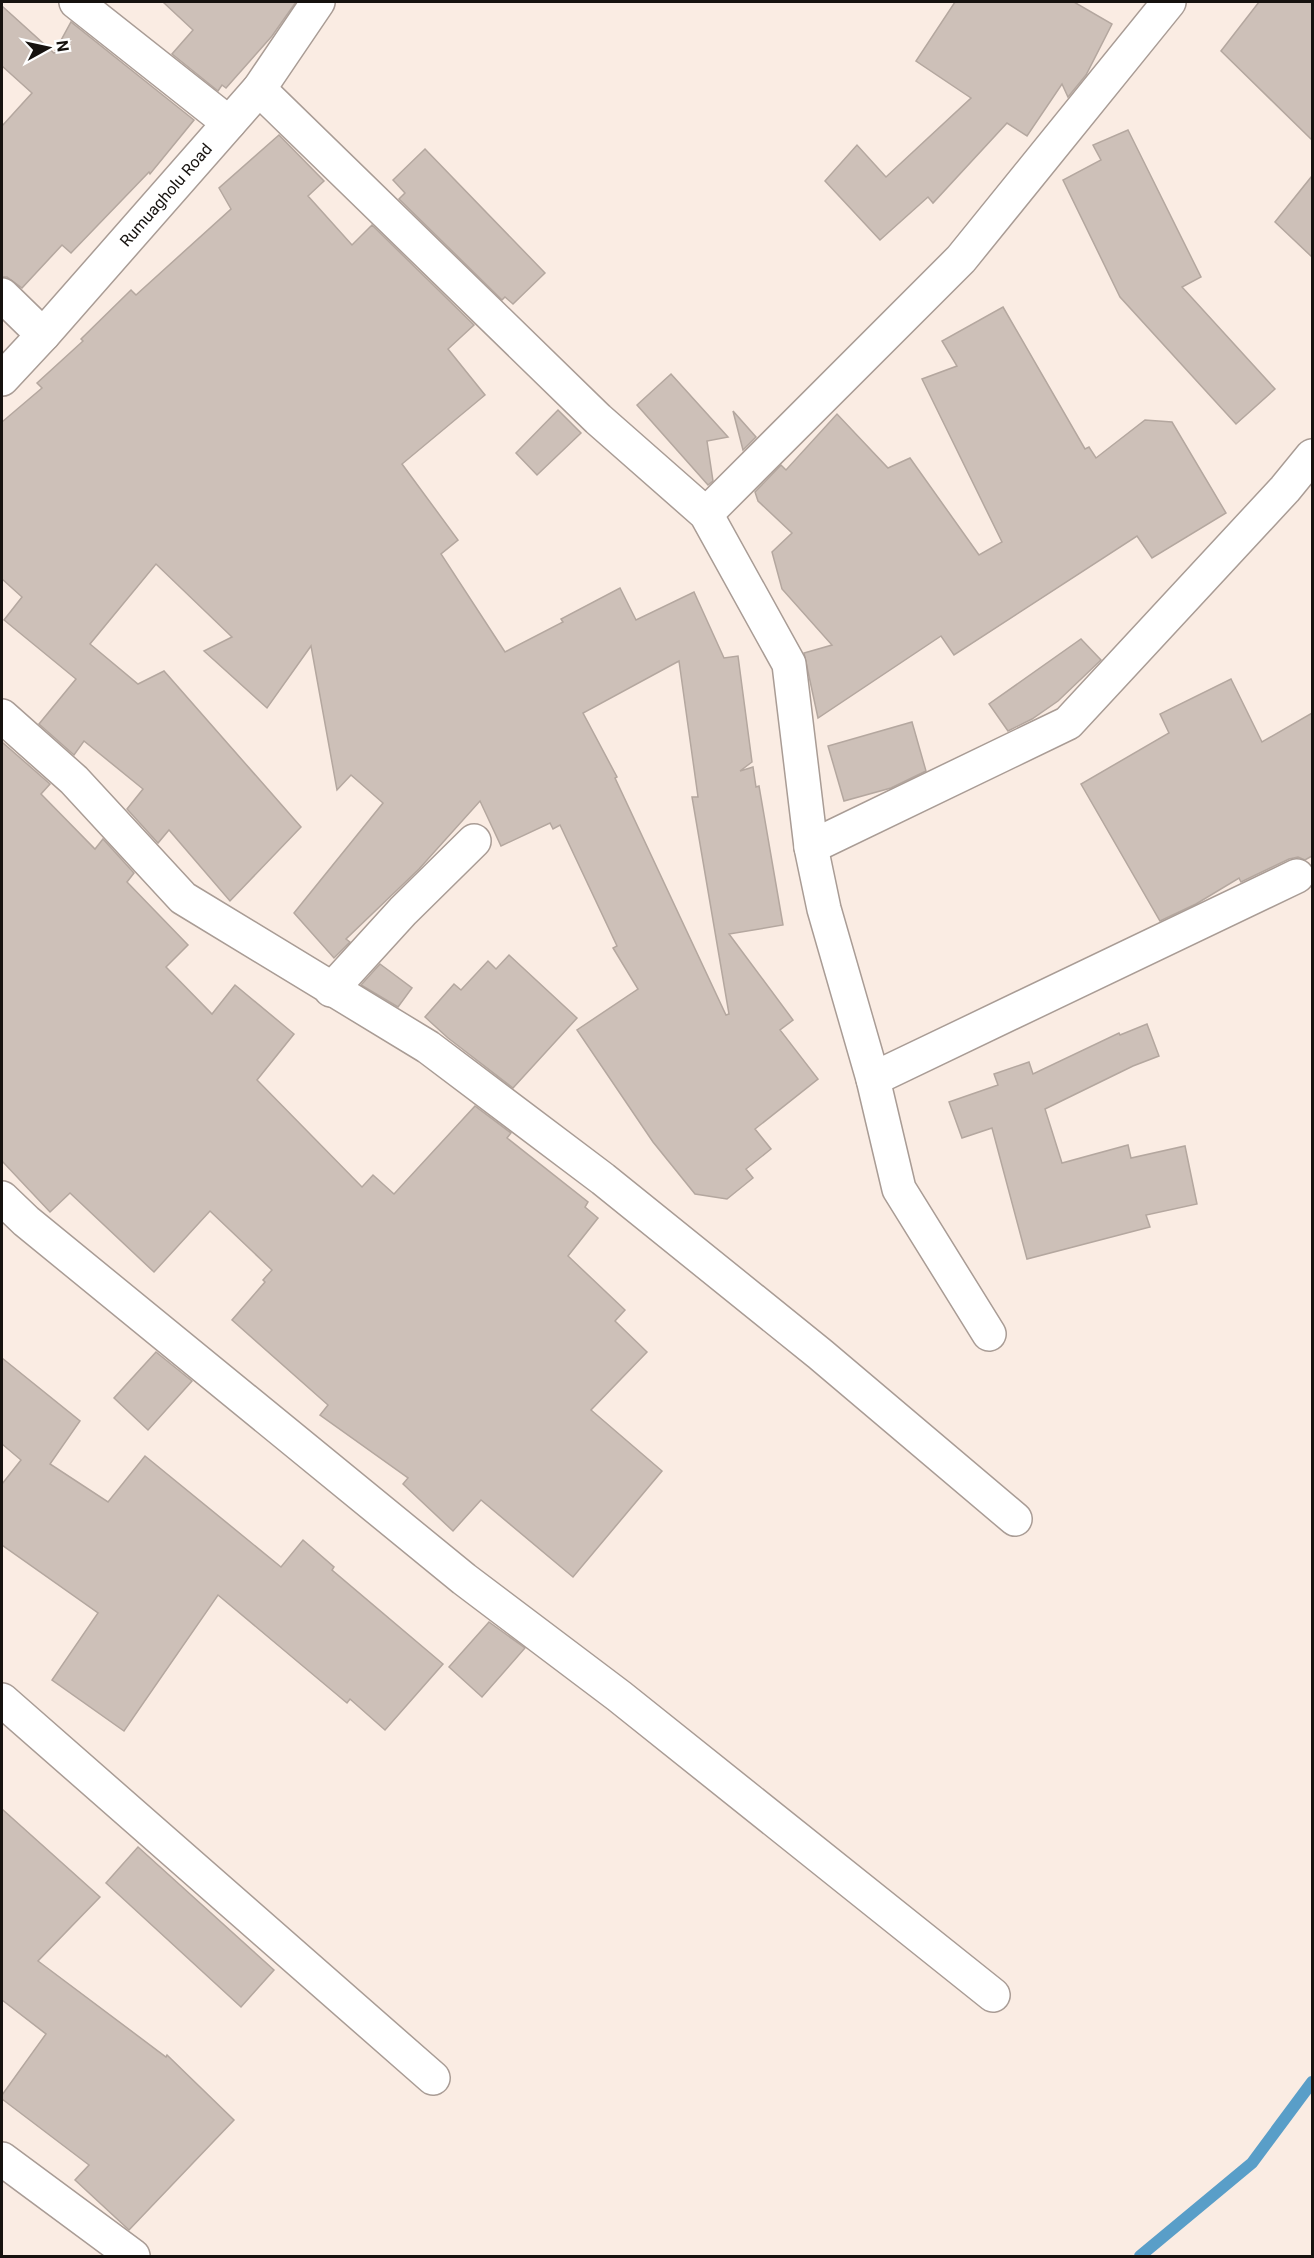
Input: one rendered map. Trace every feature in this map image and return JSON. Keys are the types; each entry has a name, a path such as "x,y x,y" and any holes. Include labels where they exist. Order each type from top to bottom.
{"street":[{"path":"76,2 229,123"},
{"name":"Rumuagholu Road","path":"2,379 259,89 318,2"},
{"path":"706,514 961,259 1169,2"},
{"path":"259,89 598,420 706,514 789,664 811,847 824,909 873,1079 899,1189 989,1334"},
{"path":"2,295 43,335"},
{"path":"811,847 1068,723 1285,489 1312,456"},
{"path":"2,716 74,780 183,898 428,1047 603,1179 820,1354 1015,1519"},
{"path":"331,990 403,911 474,841"},
{"path":"873,1079 1297,876"},
{"path":"2,1197 26,1221 464,1579 619,1696 993,1995"},
{"path":"2,1700 433,2078"},
{"path":"2,2159 133,2256"}],"building":[{"path":"163,2 296,2 272,36 226,88 222,85 218,91 172,54 193,30"},
{"path":"955,2 1074,2 1112,24 1086,75 1068,97 1062,84 1027,136 1007,123 933,203 928,197 880,240 825,181 857,145 886,177 971,98 916,61"},
{"path":"1259,2 1312,2 1312,140 1221,51"},
{"path":"2,6 54,53 71,22 194,120 150,174 149,172 71,253 62,245 22,288 7,277 2,277 2,126 32,93 2,66"},
{"path":"1128,130 1201,277 1182,287 1275,389 1236,424 1120,297 1063,180 1101,160 1093,145"},
{"path":"279,135 324,181 308,196 352,245 372,225 474,325 448,349 485,395 402,464 458,540 441,554 505,652 563,622 561,619 620,588 636,620 694,592 724,658 738,656 752,762 740,771 753,767 756,787 759,786 783,925 729,934 793,1020 780,1030 818,1079 755,1129 771,1149 746,1169 753,1178 727,1199 695,1194 653,1142 577,1030 638,989 613,948 617,946 560,825 553,829 550,823 501,846 480,801 419,869 346,939 350,942 334,958 294,913 383,803 351,775 337,790 311,646 267,708 204,651 232,637 156,564 90,644 138,684 164,671 301,827 230,901 169,830 158,843 127,809 143,789 84,741 74,755 39,724 76,679 4,620 22,597 2,579 2,422 42,388 37,383 83,341 81,339 131,290 136,295 231,209 219,188","holes":["679,661 698,797 692,797 729,1014 726,1015 615,778 617,777 583,713"]},
{"path":"425,149 545,273 513,304 505,297 502,300 399,199 405,193 393,180"},
{"path":"1312,176 1312,257 1275,222"},
{"path":"1003,307 1085,449 1089,447 1096,458 1145,420 1172,422 1226,513 1152,558 1137,536 954,655 941,636 818,718 804,653 832,645 782,589 772,552 792,533 758,501 755,492 781,465 786,470 837,414 888,468 910,458 979,555 1002,542 922,379 957,366 942,341"},
{"path":"671,374 728,437 707,441 713,481 708,485 637,405"},
{"path":"558,410 581,433 537,475 516,453"},
{"path":"733,411 756,437 743,450"},
{"path":"1081,639 1101,660 1058,701 1032,719 1008,731 989,704"},
{"path":"1231,679 1262,742 1312,713 1312,856 1305,860 1298,857 1289,859 1241,882 1239,878 1196,904 1160,921 1081,784 1169,733 1160,714"},
{"path":"912,722 926,771 891,788 844,801 828,746"},
{"path":"2,742 50,784 41,794 95,849 103,839 134,873 127,882 188,945 166,967 212,1014 235,985 294,1034 257,1080 362,1187 373,1175 394,1194 475,1106 511,1133 507,1138 588,1202 585,1207 598,1218 568,1256 625,1310 615,1321 647,1352 591,1410 662,1471 573,1577 481,1500 453,1531 403,1484 408,1478 320,1415 328,1405 232,1320 265,1282 263,1280 272,1270 210,1211 154,1272 70,1193 50,1212 2,1161"},
{"path":"509,955 577,1018 513,1088 448,1038 425,1017 454,984 461,990 488,961 496,969"},
{"path":"380,964 412,988 398,1007 361,985"},
{"path":"1147,1024 1159,1056 1133,1066 1045,1109 1062,1163 1128,1145 1131,1158 1185,1146 1197,1204 1146,1215 1150,1227 1027,1259 992,1128 962,1138 949,1102 998,1085 994,1074 1029,1062 1033,1074 1119,1033 1120,1035"},
{"path":"156,1352 192,1381 148,1430 114,1398"},
{"path":"2,1358 80,1421 50,1464 108,1502 145,1456 281,1567 303,1540 334,1567 332,1570 443,1664 385,1730 350,1699 347,1703 218,1595 124,1731 52,1680 98,1613 2,1545 2,1484 21,1460 2,1444"},
{"path":"489,1622 525,1648 482,1697 449,1667"},
{"path":"2,1809 100,1897 38,1961 166,2057 167,2055 234,2120 129,2230 75,2180 89,2165 2,2099 2,2095 46,2034 2,2000"},
{"path":"138,1847 274,1970 241,2007 106,1883"}],"waterway":[{"path":"1140,2256 1252,2163 1312,2082"}]}
